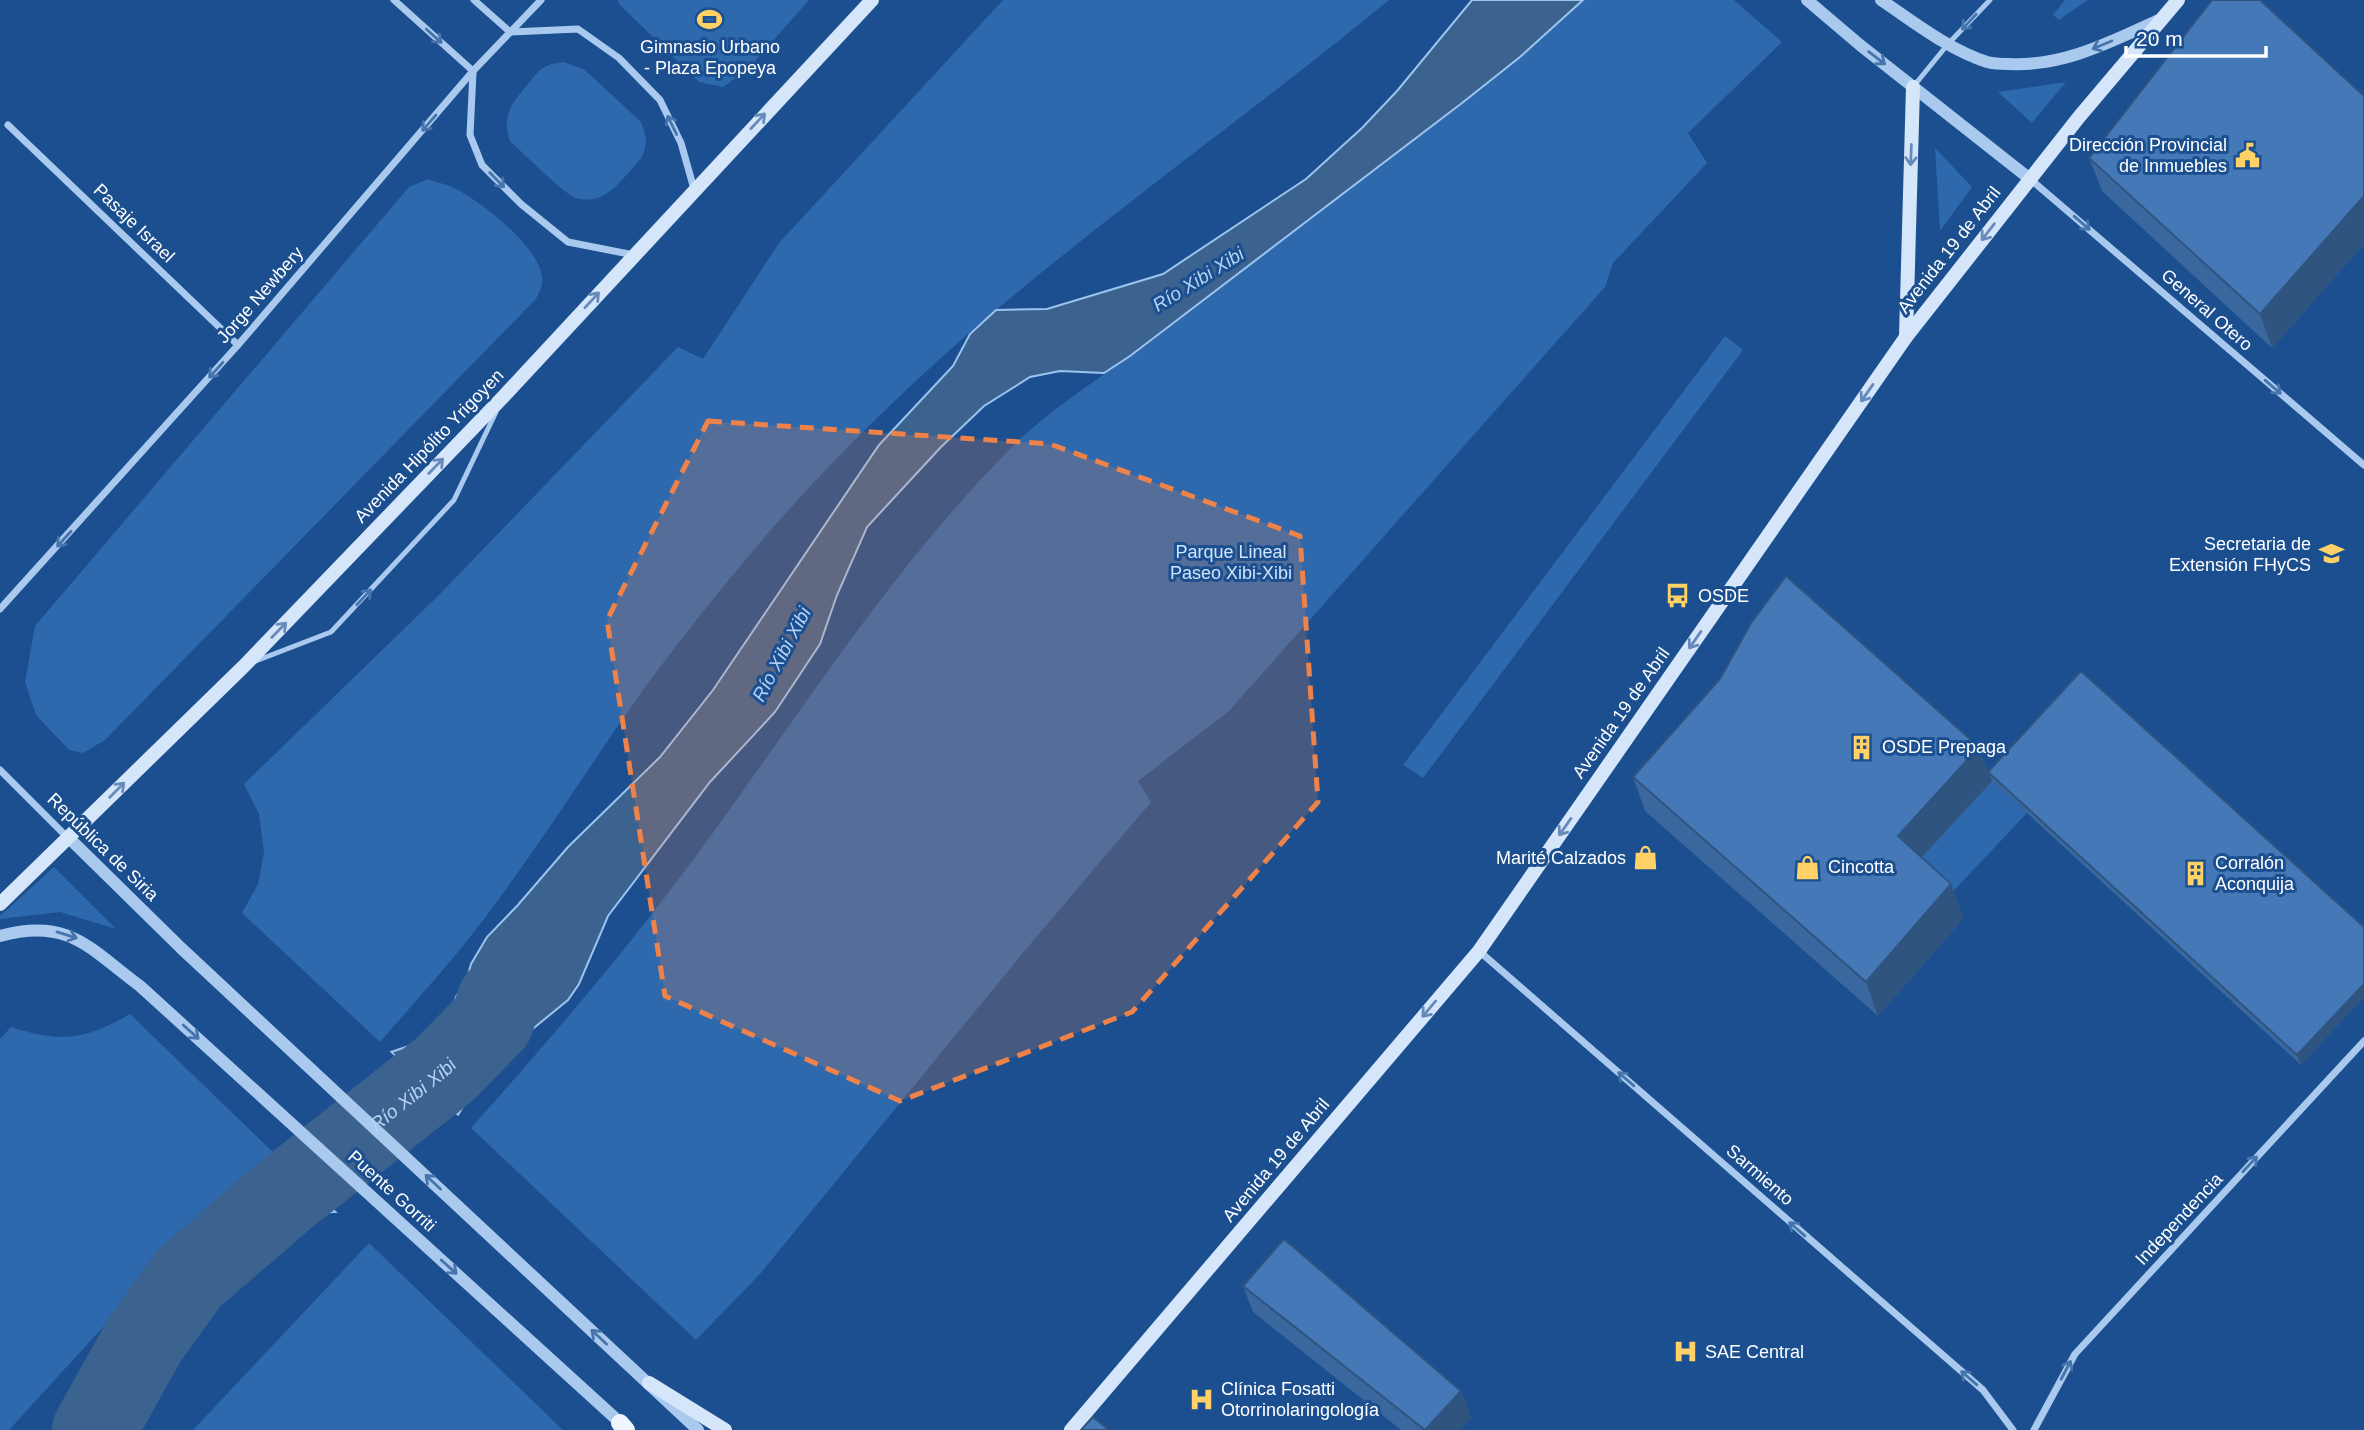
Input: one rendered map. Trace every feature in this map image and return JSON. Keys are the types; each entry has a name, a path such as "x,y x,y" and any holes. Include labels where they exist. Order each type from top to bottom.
{"main road":[{"name":"Avenida Hipólito Yrigoyen","path":"0,904 244,666 504,396 872,0"},
{"name":"Avenida 19 de Abril","path":"1071,1430 1479,951 1906,337 2030,179 2178,0"},
{"path":"1906,337 1913,87"},
{"path":"649,1383 724,1430"}],"street":[{"path":"394,0 473,71 470,135 482,165 520,204 568,242 634,255"},
{"path":"474,0 510,32 578,29 619,58 660,100 681,144 695,189"},
{"name":"Jorge Newbery","path":"0,609 238,345 473,71 541,0"},
{"path":"1807,0 1841,30 2030,179"},
{"path":"1881,0 1948,44 1989,63 2031,65 2061,60 2102,46 2164,17"},
{"name":"Pasaje Israel","path":"8,125 238,345"},
{"name":"General Otero","path":"2030,179 2364,465"},
{"name":"República de Siria","path":"0,770 181,948"},
{"name":"Puente Gorriti","path":"0,936 19,930 47,929 79,939 140,986 624,1428"},
{"name":"Puente Gorriti","path":"181,948 698,1430"},
{"name":"Sarmiento","path":"1479,951 1983,1391 2013,1430"},
{"name":"Independencia","path":"2034,1430 2075,1354 2364,1041"}],"lane":[{"path":"1913,87 1948,44 1990,0"},
{"path":"244,666 331,632 454,500 504,396"}],"highlighted area":[{"path":"708,421 1050,444 1300,536 1318,802 1132,1012 900,1101 665,996 607,620"}],"green space":[{"path":"618,0 809,0 747,70 723,87 699,82"},
{"path":"1003,0 1389,0 1008,300 947,352 859,436 776,524 691,626 643,690 493,907 380,1042 242,913 258,884 264,852 259,814 244,784 439,595 678,347 703,359 779,243"},
{"name":"Parque Lineal Paseo Xibi-Xibi","path":"1583,0 1734,0 1782,42 1688,133 1707,163 1613,263 1605,287 1229,711 1138,781 1151,802 1022,954 760,1274 696,1340 471,1128 628,945 687,869 891,586 968,494 1009,450 1052,412 1129,357 1474,94"},
{"path":"2065,0 2088,0 2059,20 2053,15"},
{"path":"564,62 585,70 641,122 645,135 644,152 637,163 607,194 593,199 585,200 570,195 510,141 508,132 507,117 513,104 534,77 541,69 551,64"},
{"path":"2066,82 2032,123 1998,92"},
{"path":"1935,148 1972,187 1940,231"},
{"path":"428,179 452,187 471,198 512,230 541,270 542,285 536,299 105,740 83,753 69,750 36,715 25,682 35,626 409,187"},
{"path":"1725,336 1743,350 1423,778 1403,765"},
{"path":"1992,781 2027,813 1945,900 1910,870"},
{"path":"54,867 116,929 60,912 0,919 0,916"},
{"path":"130,1014 274,1153 115,1314 9,1430 0,1430 0,1039 11,1027 59,1037 86,1034"},
{"path":"369,1243 563,1430 193,1430"}],"water":[{"path":"1472,0 1583,0 1520,57 1462,103 1130,356 1104,373 1060,371 1030,377 984,406 941,447 867,527 837,595 820,644 775,712 710,782 608,916 579,984 568,1000 524,1036 502,1049 487,1067 458,1115 391,1052 418,1043 432,1034 452,1014 456,997 467,979 471,964 487,937 568,847 660,757 713,690 879,445 953,366 970,334 996,310 1047,309 1163,274 1306,179 1362,128 1397,91"},
{"path":"292,1169 336,1212 300,1214 243,1250 228,1263 155,1362 123,1430 64,1430 107,1353 142,1302 184,1253 261,1177"}],"pier":[{"path":"388,1050 460,1118 455,1117 388,1055"},
{"path":"289,1166 294,1167 339,1209 339,1214"}],"building":[{"name":"Dirección Provincial de Inmuebles","path":"2212,0 2260,0 2364,96 2364,196 2260,314 2089,158"},
{"path":"1786,576 1979,747 1898,836 1951,884 1866,982 1633,777 1720,679 1751,623"},
{"name":"Corralón Aconquija","path":"2081,671 2364,927 2364,984 2297,1055 1988,772"},
{"path":"1284,1239 1461,1391 1425,1430 1243,1286"},
{"path":"1093,1417 1109,1430 1081,1430"}],"waterway":[{"name":"Río Xibi Xibi","path":"94,1430 145,1339 189,1278 289,1192 444,1070 492,1021 499,1000"}],"place":[{"name":"Gimnasio Urbano - Plaza Epopeya","path":"710,20"},
{"name":"Dirección Provincial de Inmuebles","path":"2247,155"},
{"name":"Secretaria de Extensión FHyCS","path":"2331,554"},
{"name":"OSDE","path":"1678,596"},
{"name":"OSDE Prepaga","path":"1862,747"},
{"name":"Marité Calzados","path":"1646,858"},
{"name":"Cincotta","path":"1808,867"},
{"name":"Corralón Aconquija","path":"2195,873"},
{"name":"SAE Central","path":"1685,1352"},
{"name":"Clínica Fosatti Otorrinolaringología","path":"1201,1399"}]}
